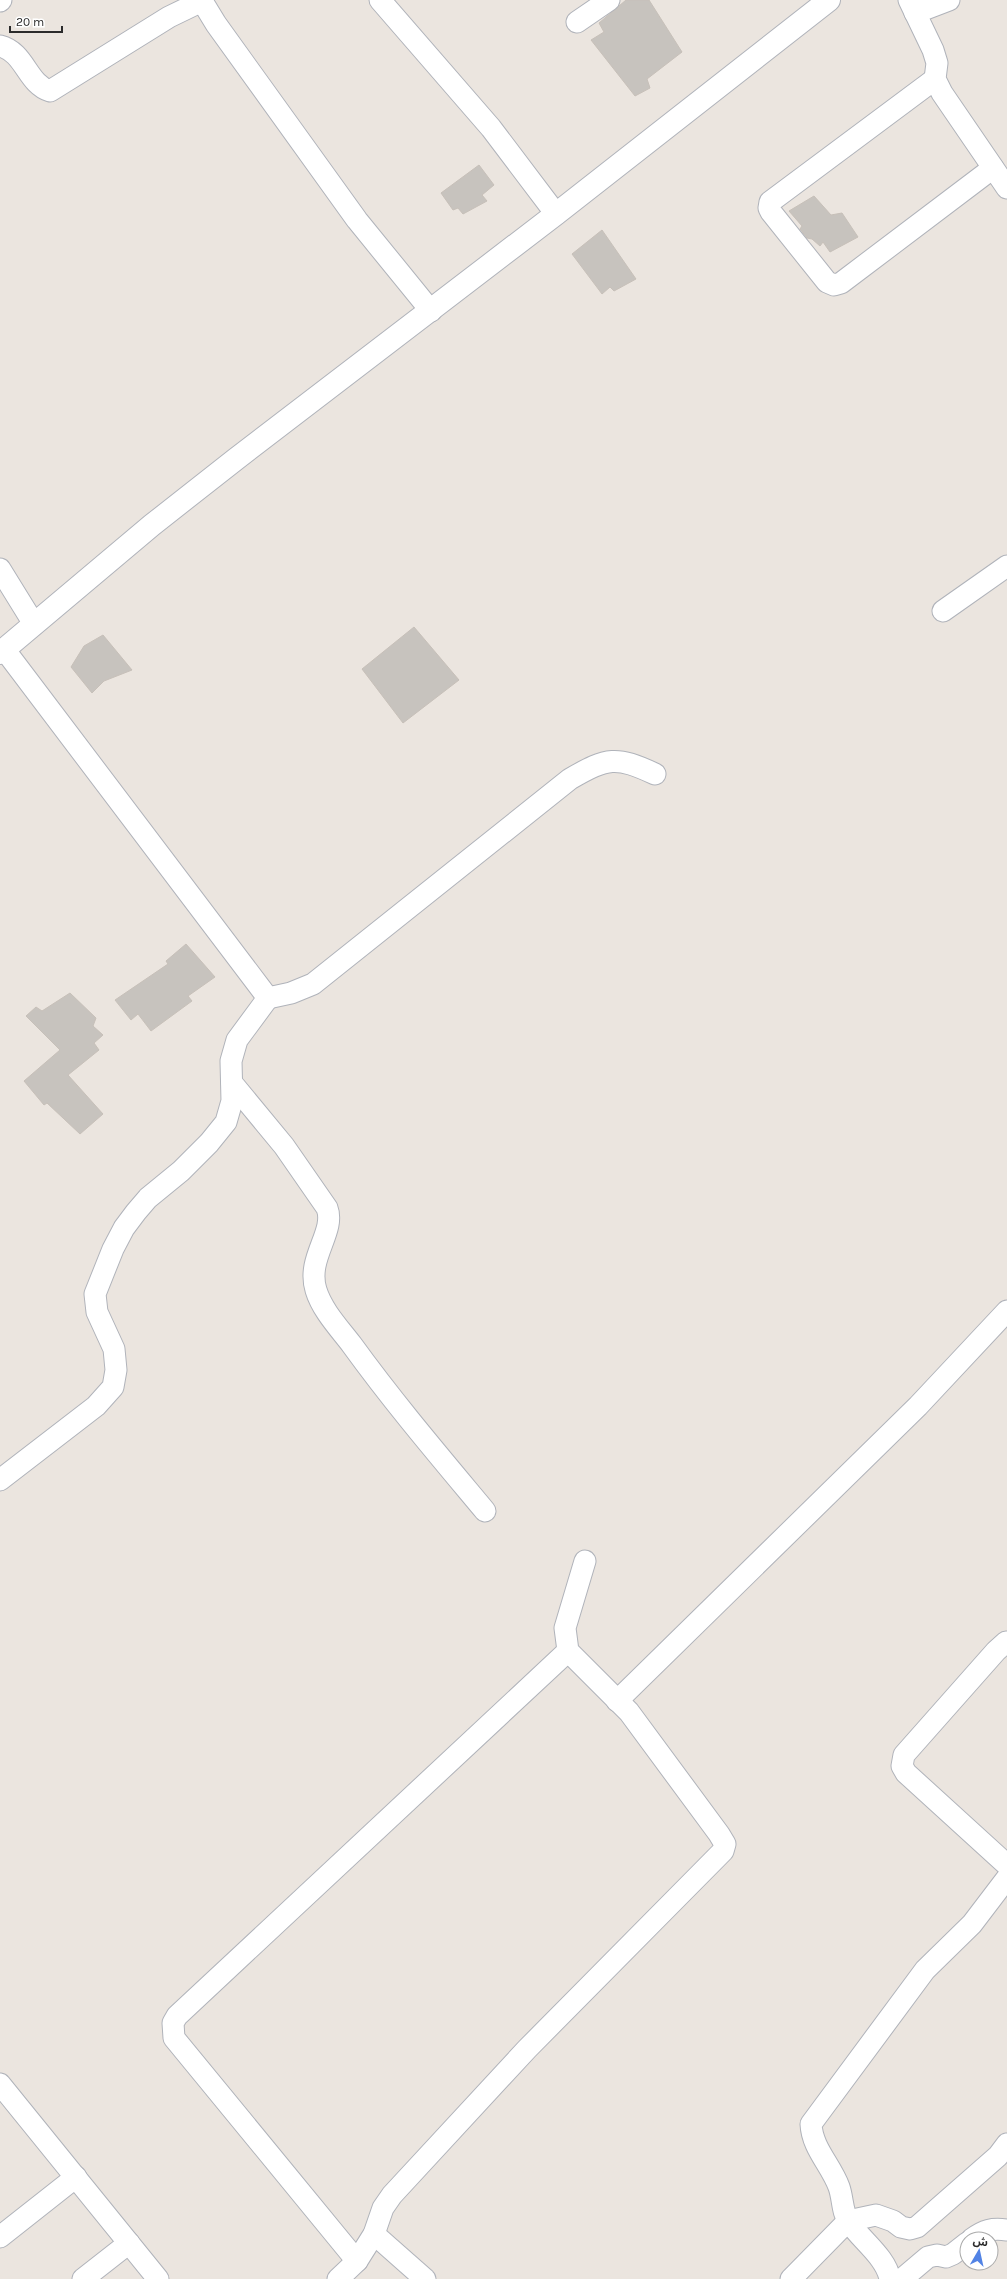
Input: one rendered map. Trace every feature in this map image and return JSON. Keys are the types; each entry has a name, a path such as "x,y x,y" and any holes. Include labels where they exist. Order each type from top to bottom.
{"street":[{"path":"0,46 17,55 42,89 50,91 169,17 203,0 216,24 357,220 431,310"},
{"path":"380,0 491,128 556,214"},
{"path":"577,22 608,0"},
{"path":"268,998 2,651 224,468 556,214 829,0"},
{"path":"949,0 912,6 936,63 935,79 942,93 1007,188"},
{"path":"935,79 770,202 769,208 771,212 827,282 834,285 841,283 993,168"},
{"path":"943,611 1007,566"},
{"path":"0,569 34,624"},
{"path":"0,1480 96,1406 113,1387 116,1370 114,1349 97,1312 95,1294 105,1268 124,1228 136,1212 148,1198 187,1165 209,1143 226,1122 232,1101 231,1061 237,1040 268,998 291,993 313,984 570,779 591,767 612,761 630,762 655,774"},
{"path":"232,1082 284,1146 327,1208 330,1216 328,1226 315,1258 313,1273 319,1301 365,1364 485,1511"},
{"path":"616,1701 918,1406 1007,1311"},
{"path":"338,2279 357,2261 374,2234 383,2208 392,2195 527,2049 723,1852 725,1844 719,1834 629,1712 616,1701 568,1651 565,1628 585,1561"},
{"path":"1006,1642 996,1651 904,1755 902,1761 906,1773 1007,1865"},
{"path":"357,2261 174,2038 173,2023 177,2016 568,1651"},
{"path":"890,2279 885,2266 848,2221 838,2184 833,2172 814,2142 811,2124 925,1970 972,1924 1007,1878"},
{"path":"0,2084 129,2243 147,2275"},
{"path":"791,2279 848,2221 876,2215 892,2221 901,2227 910,2229 917,2227 998,2156 1007,2144"},
{"path":"0,2238 76,2177"},
{"path":"982,2231 995,2228 1007,2230"},
{"path":"374,2234 425,2279"},
{"path":"83,2279 129,2243"},
{"path":"902,2279 928,2257 937,2255 946,2257 959,2249"}],"building":[{"path":"626,0 649,0 682,52 647,79 650,88 635,96 591,40 604,32 599,23"},
{"path":"479,165 494,185 482,195 487,201 463,214 458,208 453,210 441,193"},
{"path":"814,196 831,215 842,213 858,237 830,252 823,242 820,246 812,239 807,238 800,229 802,226 789,211"},
{"path":"602,230 636,279 614,291 610,287 602,294 572,254"},
{"path":"414,627 459,680 403,723 362,669"},
{"path":"103,635 132,670 104,681 92,693 71,667 84,646"},
{"path":"186,944 215,977 188,996 192,1001 151,1031 138,1014 131,1020 115,1000 168,964 166,961"},
{"path":"70,993 96,1018 93,1026 103,1035 94,1043 99,1050 68,1075 103,1114 80,1134 47,1103 44,1105 24,1081 60,1050 26,1016 36,1007 42,1011"}]}
